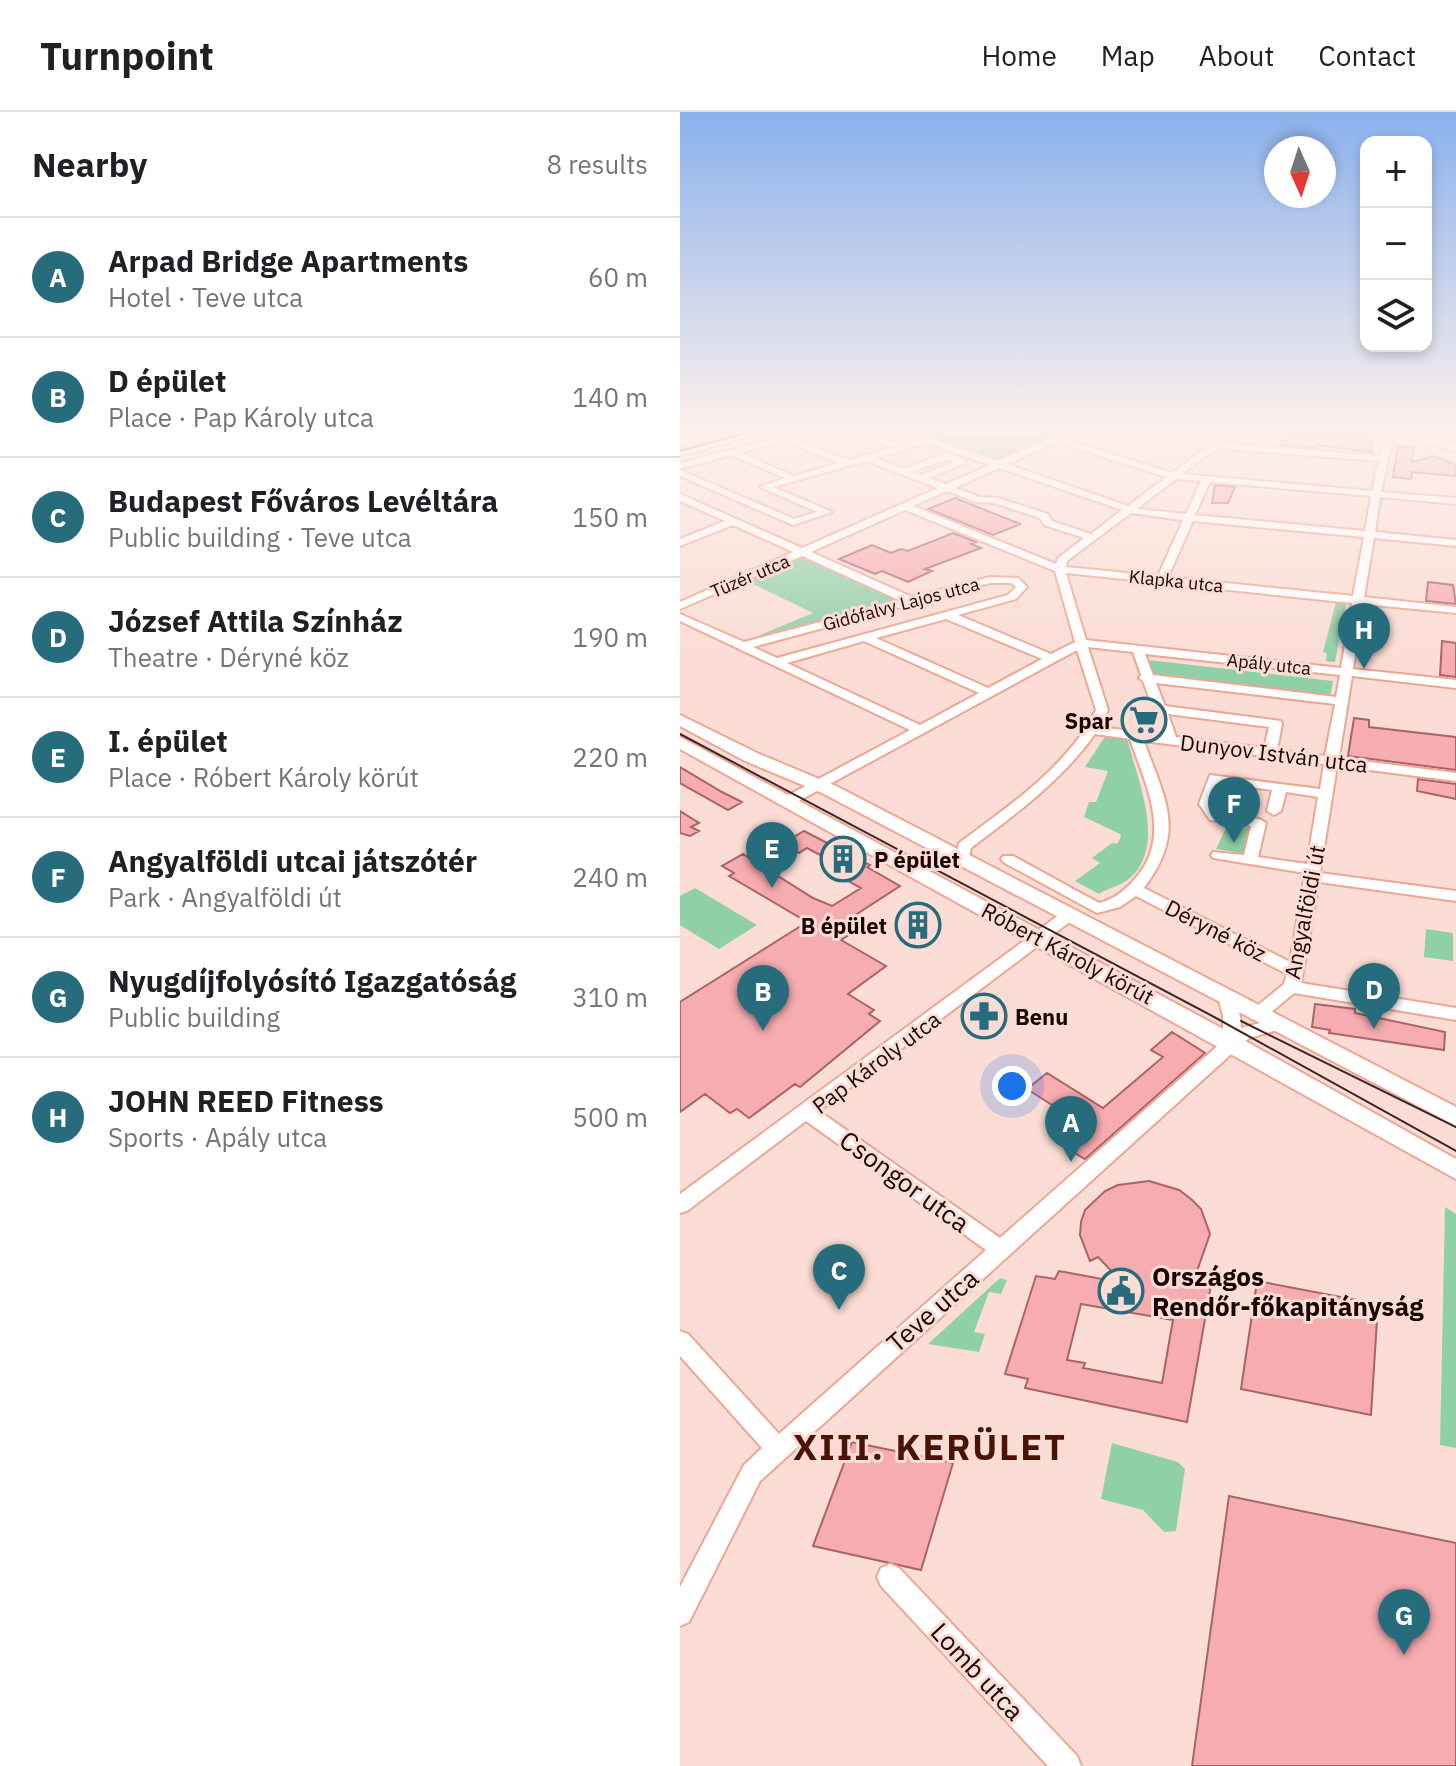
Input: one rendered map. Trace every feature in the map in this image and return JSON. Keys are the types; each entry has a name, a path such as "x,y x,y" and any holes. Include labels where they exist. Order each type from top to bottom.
{"main road":[{"name":"Róbert Károly körút","path":"680,720 751,757 818,784 1456,1117"},
{"name":"Róbert Károly körút","path":"682,745 1041,938 1455,1169"}],"street":[{"path":"698,505 748,528 762,528 827,512 810,505"},
{"path":"718,505 804,553 911,601"},
{"path":"754,505 793,522"},
{"name":"Tüzér utca","path":"680,606 911,505"},
{"path":"1011,505 1044,516 1048,523 1091,537"},
{"path":"1114,505 1191,519 1456,543"},
{"path":"963,859 964,846 1025,802 1093,730 1103,703 1058,569 1065,557 1134,505"},
{"path":"1162,579 1196,505"},
{"name":"Angyalföldi út","path":"1266,1020 1293,980 1333,761 1374,505"},
{"name":"Klapka utca","path":"907,507 1058,569 1456,610"},
{"path":"762,528 779,516"},
{"path":"680,543 733,521"},
{"name":"Gidófalvy Lajos utca","path":"744,646 999,579 1014,580 1022,587 1012,597 776,662"},
{"name":"Gidófalvy Lajos utca","path":"947,615 1049,658"},
{"path":"680,617 918,729"},
{"name":"Gidófalvy Lajos utca","path":"864,637 987,692"},
{"path":"788,801 1081,643"},
{"name":"Apály utca","path":"1081,643 1456,684"},
{"path":"1138,650 1145,678 1171,740"},
{"name":"Apály utca","path":"1145,678 1341,701"},
{"path":"1158,709 1276,724 1270,753"},
{"name":"Dunyov István utca","path":"1093,730 1456,777"},
{"path":"1008,859 1097,908 1108,907 1135,889 1161,853 1165,827 1136,736"},
{"path":"1250,860 1259,823 1215,817 1206,804 1215,778 1327,794"},
{"path":"1274,811 1280,788"},
{"path":"1218,855 1456,896"},
{"name":"Déryné köz","path":"1135,889 1293,980 1456,1014"},
{"name":"Pap Károly utca","path":"680,1205 809,1113 1069,915"},
{"path":"1226,998 1232,1015 1232,1043"},
{"name":"Teve utca","path":"680,1613 744,1484 778,1449 1243,1033 1266,1020"},
{"name":"Csongor utca","path":"809,1113 1001,1250"},
{"path":"680,1341 778,1449"},
{"name":"Lomb utca","path":"890,1577 1067,1766"}],"green space":[{"path":"802,558 901,600 753,638 813,613 747,581"},
{"path":"1336,602 1346,604 1335,662 1326,661 1327,653 1323,652"},
{"path":"1148,660 1333,681 1330,697 1154,677"},
{"path":"1106,735 1128,741 1142,790 1148,826 1143,859 1135,873 1099,894 1075,881 1100,863 1092,858 1112,843 1117,844 1121,837 1084,817 1089,802 1096,802 1108,771 1085,767"},
{"path":"1227,826 1253,829 1247,854 1216,849"},
{"path":"695,888 757,925 719,949 680,925 680,896"},
{"path":"1426,929 1453,933 1453,961 1424,957"},
{"path":"1445,1207 1456,1214 1456,1448 1440,1445"},
{"path":"1000,1278 1007,1280 1001,1294 989,1292 974,1332 985,1334 979,1352 928,1344"},
{"path":"1112,1443 1178,1462 1185,1469 1176,1531 1164,1532 1143,1510 1101,1499"}],"building":[{"path":"937,505 973,505 1021,524 993,535 928,509"},
{"path":"953,533 976,542 971,544 981,548 925,569 932,571 908,582 882,571 875,574 839,559 872,545 891,553 901,549 908,551"},
{"path":"1428,582 1453,585 1456,604 1426,601"},
{"path":"1442,641 1456,643 1456,677 1440,675"},
{"path":"1354,718 1369,720 1369,727 1456,737 1456,770 1348,756"},
{"path":"680,767 742,802 728,810 680,783"},
{"path":"1418,779 1456,784 1456,799 1417,791"},
{"path":"680,811 699,823 691,827 699,831 690,836 680,833"},
{"path":"804,831 870,865 867,867 900,886 840,925 852,933 841,940 886,966 848,994 874,1010 869,1014 880,1021 800,1087 795,1084 749,1118 737,1109 730,1113 705,1094 680,1112 680,1002 807,922 729,876 734,873 722,866 743,854 813,898 832,906 861,888 830,871 839,865 807,848 799,853 782,844"},
{"name":"B épület","path":"919,912 939,923 917,939 897,927"},
{"path":"1315,1004 1355,1009 1355,1013 1445,1032 1444,1050 1329,1033 1330,1030 1312,1027"},
{"path":"1172,1032 1205,1053 1085,1159 1059,1144 1083,1125 1027,1089 1047,1073 1103,1108 1163,1057 1151,1050"},
{"name":"Országos Rendőr-főkapitányság","path":"1149,1181 1179,1190 1201,1209 1210,1234 1197,1271 1213,1273 1187,1422 1025,1388 1028,1379 1005,1374 1036,1276 1055,1279 1059,1271 1123,1283 1098,1257 1090,1261 1080,1235 1085,1210 1105,1191 1118,1185","holes":["1081,1304 1173,1320 1162,1383 1083,1368 1085,1363 1067,1360"]},
{"path":"1257,1281 1378,1304 1371,1415 1241,1389"},
{"path":"852,1442 953,1463 921,1570 813,1546"},
{"path":"1229,1496 1456,1543 1456,1766 1192,1766"}],"tram line":[{"path":"680,734 1216,1018 1456,1151"},
{"path":"1241,1021 1456,1127"}],"place":[{"name":"JOHN REED Fitness","path":"1364,669"},
{"name":"Spar","path":"1144,720"},
{"name":"Angyalföldi utcai játszótér","path":"1234,843"},
{"name":"P épület","path":"843,859"},
{"name":"I. épület","path":"772,888"},
{"name":"B épület","path":"918,925"},
{"name":"Benu","path":"984,1016"},
{"name":"József Attila Színház","path":"1374,1029"},
{"name":"D épület","path":"763,1031"},
{"name":"Arpad Bridge Apartments","path":"1071,1162"},
{"name":"Országos Rendőr-főkapitányság","path":"1121,1291"},
{"name":"Budapest Főváros Levéltára","path":"839,1310"},
{"name":"Nyugdíjfolyósító Igazgatóság","path":"1404,1655"}],"district":[{"name":"XIII. KERÜLET","path":"930,1446"}]}
